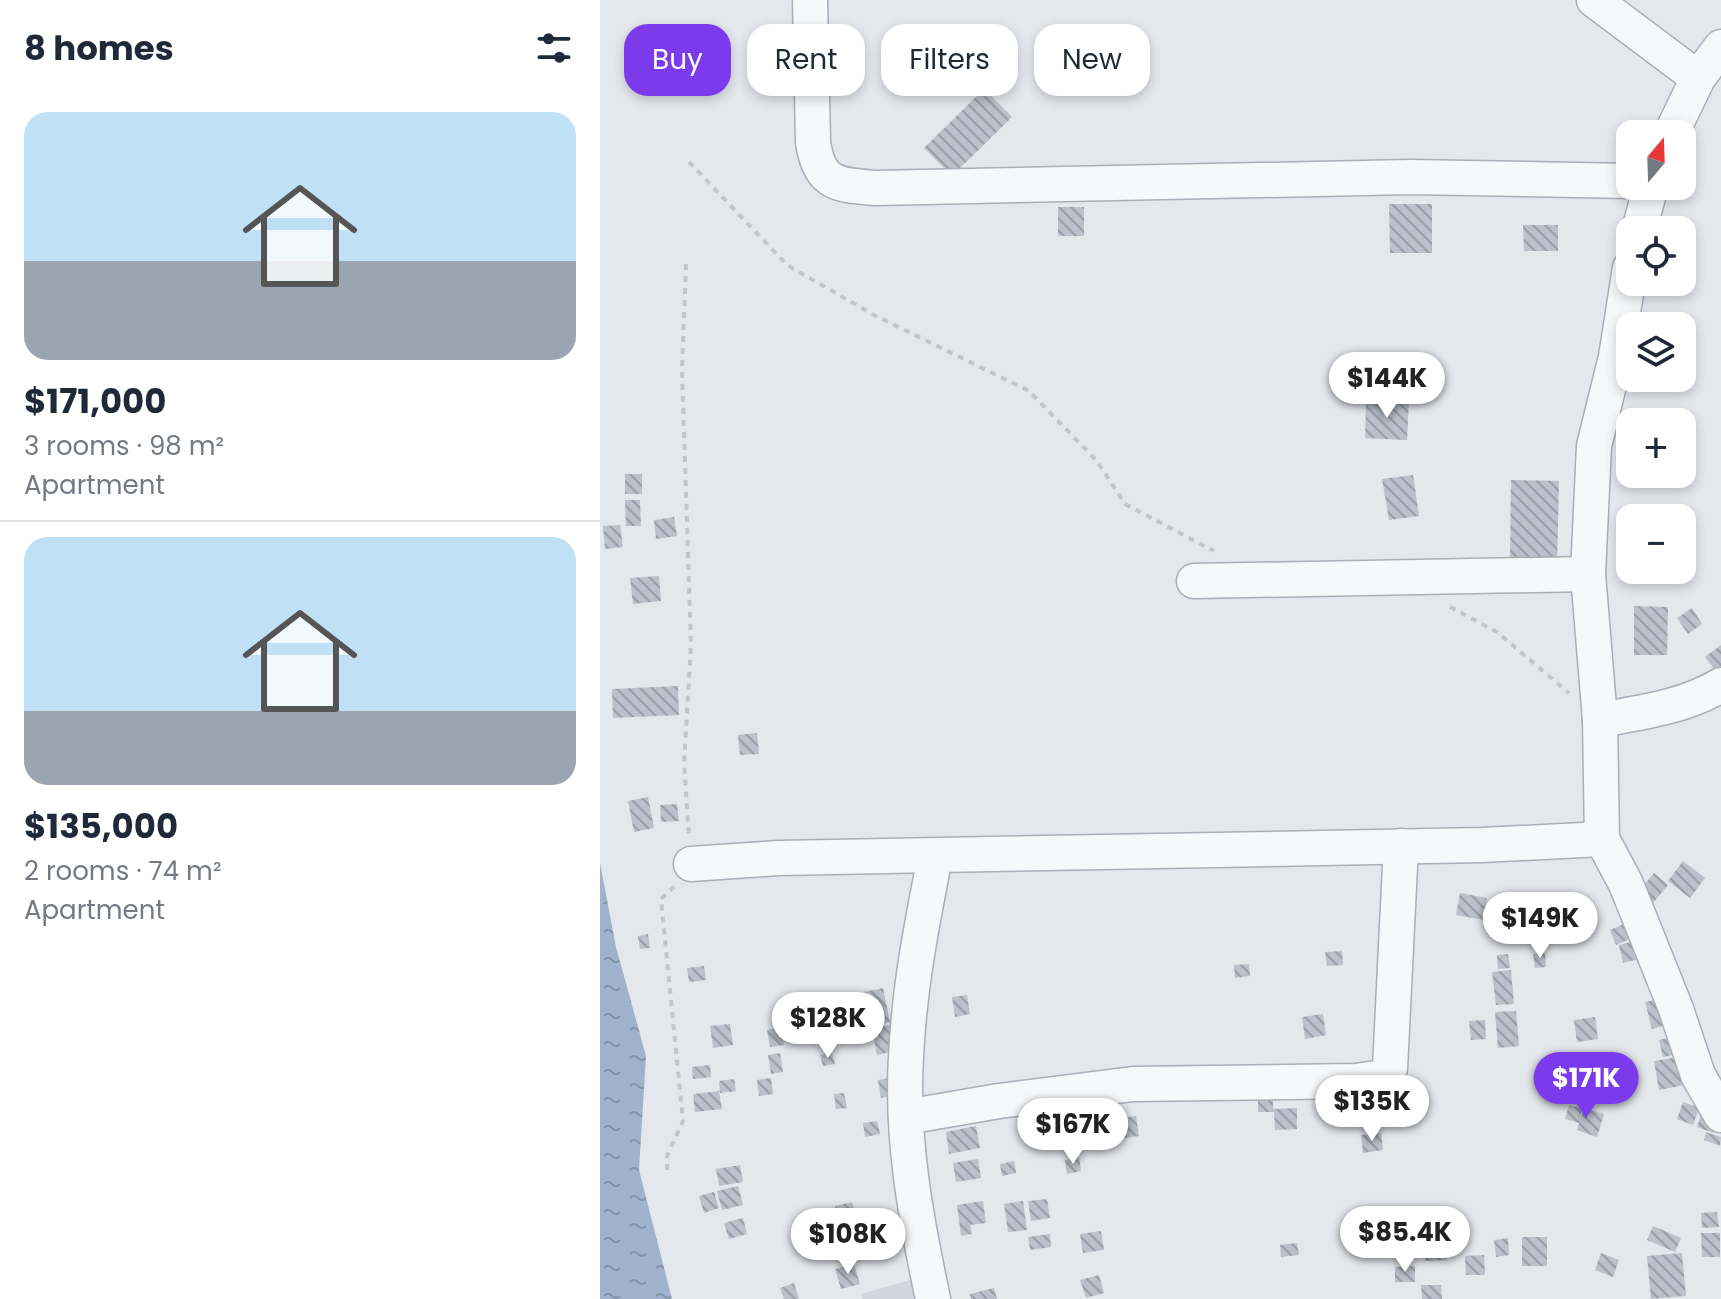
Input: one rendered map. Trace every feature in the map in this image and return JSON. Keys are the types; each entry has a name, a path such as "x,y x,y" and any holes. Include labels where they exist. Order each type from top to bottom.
{"street":[{"path":"810,0 816,164 830,180 843,184 876,188 1410,177 1616,181"},
{"path":"1594,0 1712,70 1680,120"},
{"path":"1626,296 1616,357 1594,446 1588,574 1600,720 1602,839 1626,884 1676,1009 1698,1075 1721,1115"},
{"path":"1194,581 1588,574"},
{"path":"1600,720 1670,707 1702,696 1721,685"},
{"path":"691,864 779,858 935,857 1602,839"},
{"path":"906,1117 999,1101 1133,1084 1356,1081 1383,1077 1390,1068 1401,846"},
{"path":"933,1299 919,1237 908,1159 905,1058 911,997 935,857"}],"path":[{"path":"689,162 787,265 872,314 1029,391 1096,460 1125,504 1223,555"},
{"path":"667,1170 667,1156 683,1121 661,899 691,864 684,763 691,645 682,370 686,264"},
{"path":"1437,602 1463,612 1497,632 1600,720"}],"shaded area":[{"path":"914,1279 920,1299 862,1299 861,1294"}],"water":[{"path":"600,863 616,947 646,1056 639,1170 672,1299 600,1299"}],"building":[{"path":"977,96 991,96 1012,117 952,176 924,148"},
{"path":"1389,204 1432,204 1432,253 1390,253"},
{"path":"1058,207 1084,207 1084,236 1058,236"},
{"path":"1523,225 1558,225 1558,251 1524,251"},
{"path":"1366,400 1409,401 1407,440 1365,438"},
{"path":"625,474 642,474 642,494 625,494"},
{"path":"1413,475 1419,516 1389,520 1382,479"},
{"path":"1511,480 1559,481 1557,567 1510,566"},
{"path":"625,500 640,500 641,526 626,526"},
{"path":"674,517 677,536 656,539 654,520"},
{"path":"620,525 623,547 605,549 603,526"},
{"path":"659,576 661,601 633,604 630,578"},
{"path":"1634,606 1668,607 1667,655 1634,655"},
{"path":"1692,608 1702,624 1688,634 1677,618"},
{"path":"1721,645 1721,678 1705,657"},
{"path":"678,686 679,715 613,718 612,689"},
{"path":"757,733 759,754 740,755 738,735"},
{"path":"648,797 654,828 634,832 628,801"},
{"path":"677,804 679,821 661,822 660,805"},
{"path":"1683,861 1705,878 1690,898 1668,881"},
{"path":"1654,873 1668,885 1653,903 1639,891"},
{"path":"1460,893 1487,898 1483,920 1456,915"},
{"path":"1626,923 1632,938 1616,945 1610,930"},
{"path":"648,934 650,948 640,949 638,936"},
{"path":"1634,941 1639,959 1623,963 1619,945"},
{"path":"1342,951 1343,965 1327,966 1325,952"},
{"path":"1545,953 1546,967 1535,968 1533,954"},
{"path":"1508,954 1510,968 1498,969 1497,955"},
{"path":"1249,964 1250,976 1235,978 1234,965"},
{"path":"704,966 706,980 689,982 687,968"},
{"path":"1511,970 1514,1004 1496,1005 1492,972"},
{"path":"883,988 890,1022 865,1027 861,1008 850,1011 847,995"},
{"path":"967,995 970,1014 955,1017 952,997"},
{"path":"1667,997 1673,1023 1652,1029 1645,1002"},
{"path":"1516,1011 1519,1046 1498,1048 1495,1012"},
{"path":"1323,1014 1326,1035 1305,1039 1302,1017"},
{"path":"1595,1017 1598,1039 1577,1042 1574,1020"},
{"path":"1485,1020 1486,1039 1471,1040 1469,1021"},
{"path":"730,1024 733,1045 713,1048 710,1026"},
{"path":"894,1024 899,1050 877,1055 872,1028"},
{"path":"781,1027 784,1045 770,1047 767,1030"},
{"path":"1678,1035 1682,1053 1663,1057 1659,1040"},
{"path":"780,1053 783,1072 771,1074 768,1055"},
{"path":"832,1053 835,1064 823,1066 820,1055"},
{"path":"1679,1057 1685,1085 1659,1090 1654,1061"},
{"path":"710,1065 711,1077 693,1079 692,1067"},
{"path":"899,1076 902,1094 881,1098 878,1080"},
{"path":"771,1078 773,1094 759,1096 757,1080"},
{"path":"734,1079 736,1091 720,1093 719,1081"},
{"path":"719,1091 722,1109 695,1112 693,1094"},
{"path":"844,1093 847,1108 836,1109 834,1094"},
{"path":"1258,1097 1273,1097 1273,1109 1297,1108 1297,1129 1275,1130 1274,1112 1258,1112"},
{"path":"1683,1102 1699,1108 1693,1125 1677,1119"},
{"path":"1569,1105 1582,1109 1580,1119 1584,1108 1604,1114 1597,1137 1577,1130 1579,1123 1565,1119"},
{"path":"1703,1109 1720,1115 1714,1133 1697,1127"},
{"path":"1136,1116 1139,1136 1120,1139 1117,1119"},
{"path":"877,1121 880,1134 865,1137 863,1123"},
{"path":"976,1126 980,1148 949,1154 946,1132"},
{"path":"1706,1132 1721,1137 1720,1146 1704,1140"},
{"path":"1381,1133 1383,1150 1363,1153 1361,1135"},
{"path":"1079,1157 1081,1171 1067,1174 1065,1160"},
{"path":"978,1159 981,1178 956,1182 953,1163"},
{"path":"1014,1161 1016,1173 1002,1176 1000,1164"},
{"path":"740,1165 743,1182 719,1186 716,1169"},
{"path":"738,1186 743,1205 722,1210 717,1191"},
{"path":"714,1192 719,1208 704,1213 699,1196"},
{"path":"1047,1199 1050,1218 1031,1221 1028,1201"},
{"path":"983,1201 986,1223 970,1225 972,1234 961,1236 957,1205"},
{"path":"1023,1201 1027,1230 1008,1232 1004,1204"},
{"path":"852,1202 856,1218 839,1222 835,1206"},
{"path":"1717,1212 1719,1227 1702,1228 1701,1213"},
{"path":"743,1218 747,1234 729,1239 724,1223"},
{"path":"827,1221 832,1235 822,1238 817,1224"},
{"path":"1653,1226 1681,1238 1675,1252 1647,1240"},
{"path":"1101,1231 1104,1250 1083,1253 1080,1234"},
{"path":"1701,1233 1720,1233 1720,1257 1702,1257"},
{"path":"1050,1234 1051,1247 1030,1250 1028,1237"},
{"path":"1522,1237 1547,1237 1547,1266 1522,1266"},
{"path":"1425,1238 1446,1238 1447,1260 1425,1261"},
{"path":"1508,1238 1509,1255 1496,1257 1494,1240"},
{"path":"1297,1243 1299,1255 1281,1257 1280,1245"},
{"path":"1601,1253 1619,1260 1613,1277 1595,1270"},
{"path":"1682,1253 1686,1296 1651,1299 1647,1256"},
{"path":"1484,1255 1485,1275 1466,1275 1465,1256"},
{"path":"854,1264 860,1284 841,1289 835,1269"},
{"path":"1415,1266 1415,1282 1395,1282 1395,1267"},
{"path":"1099,1275 1104,1293 1086,1298 1080,1280"},
{"path":"794,1283 799,1299 784,1299 780,1288"},
{"path":"1421,1285 1441,1285 1442,1299 1422,1299"},
{"path":"994,1288 997,1299 971,1299 970,1294"}]}
